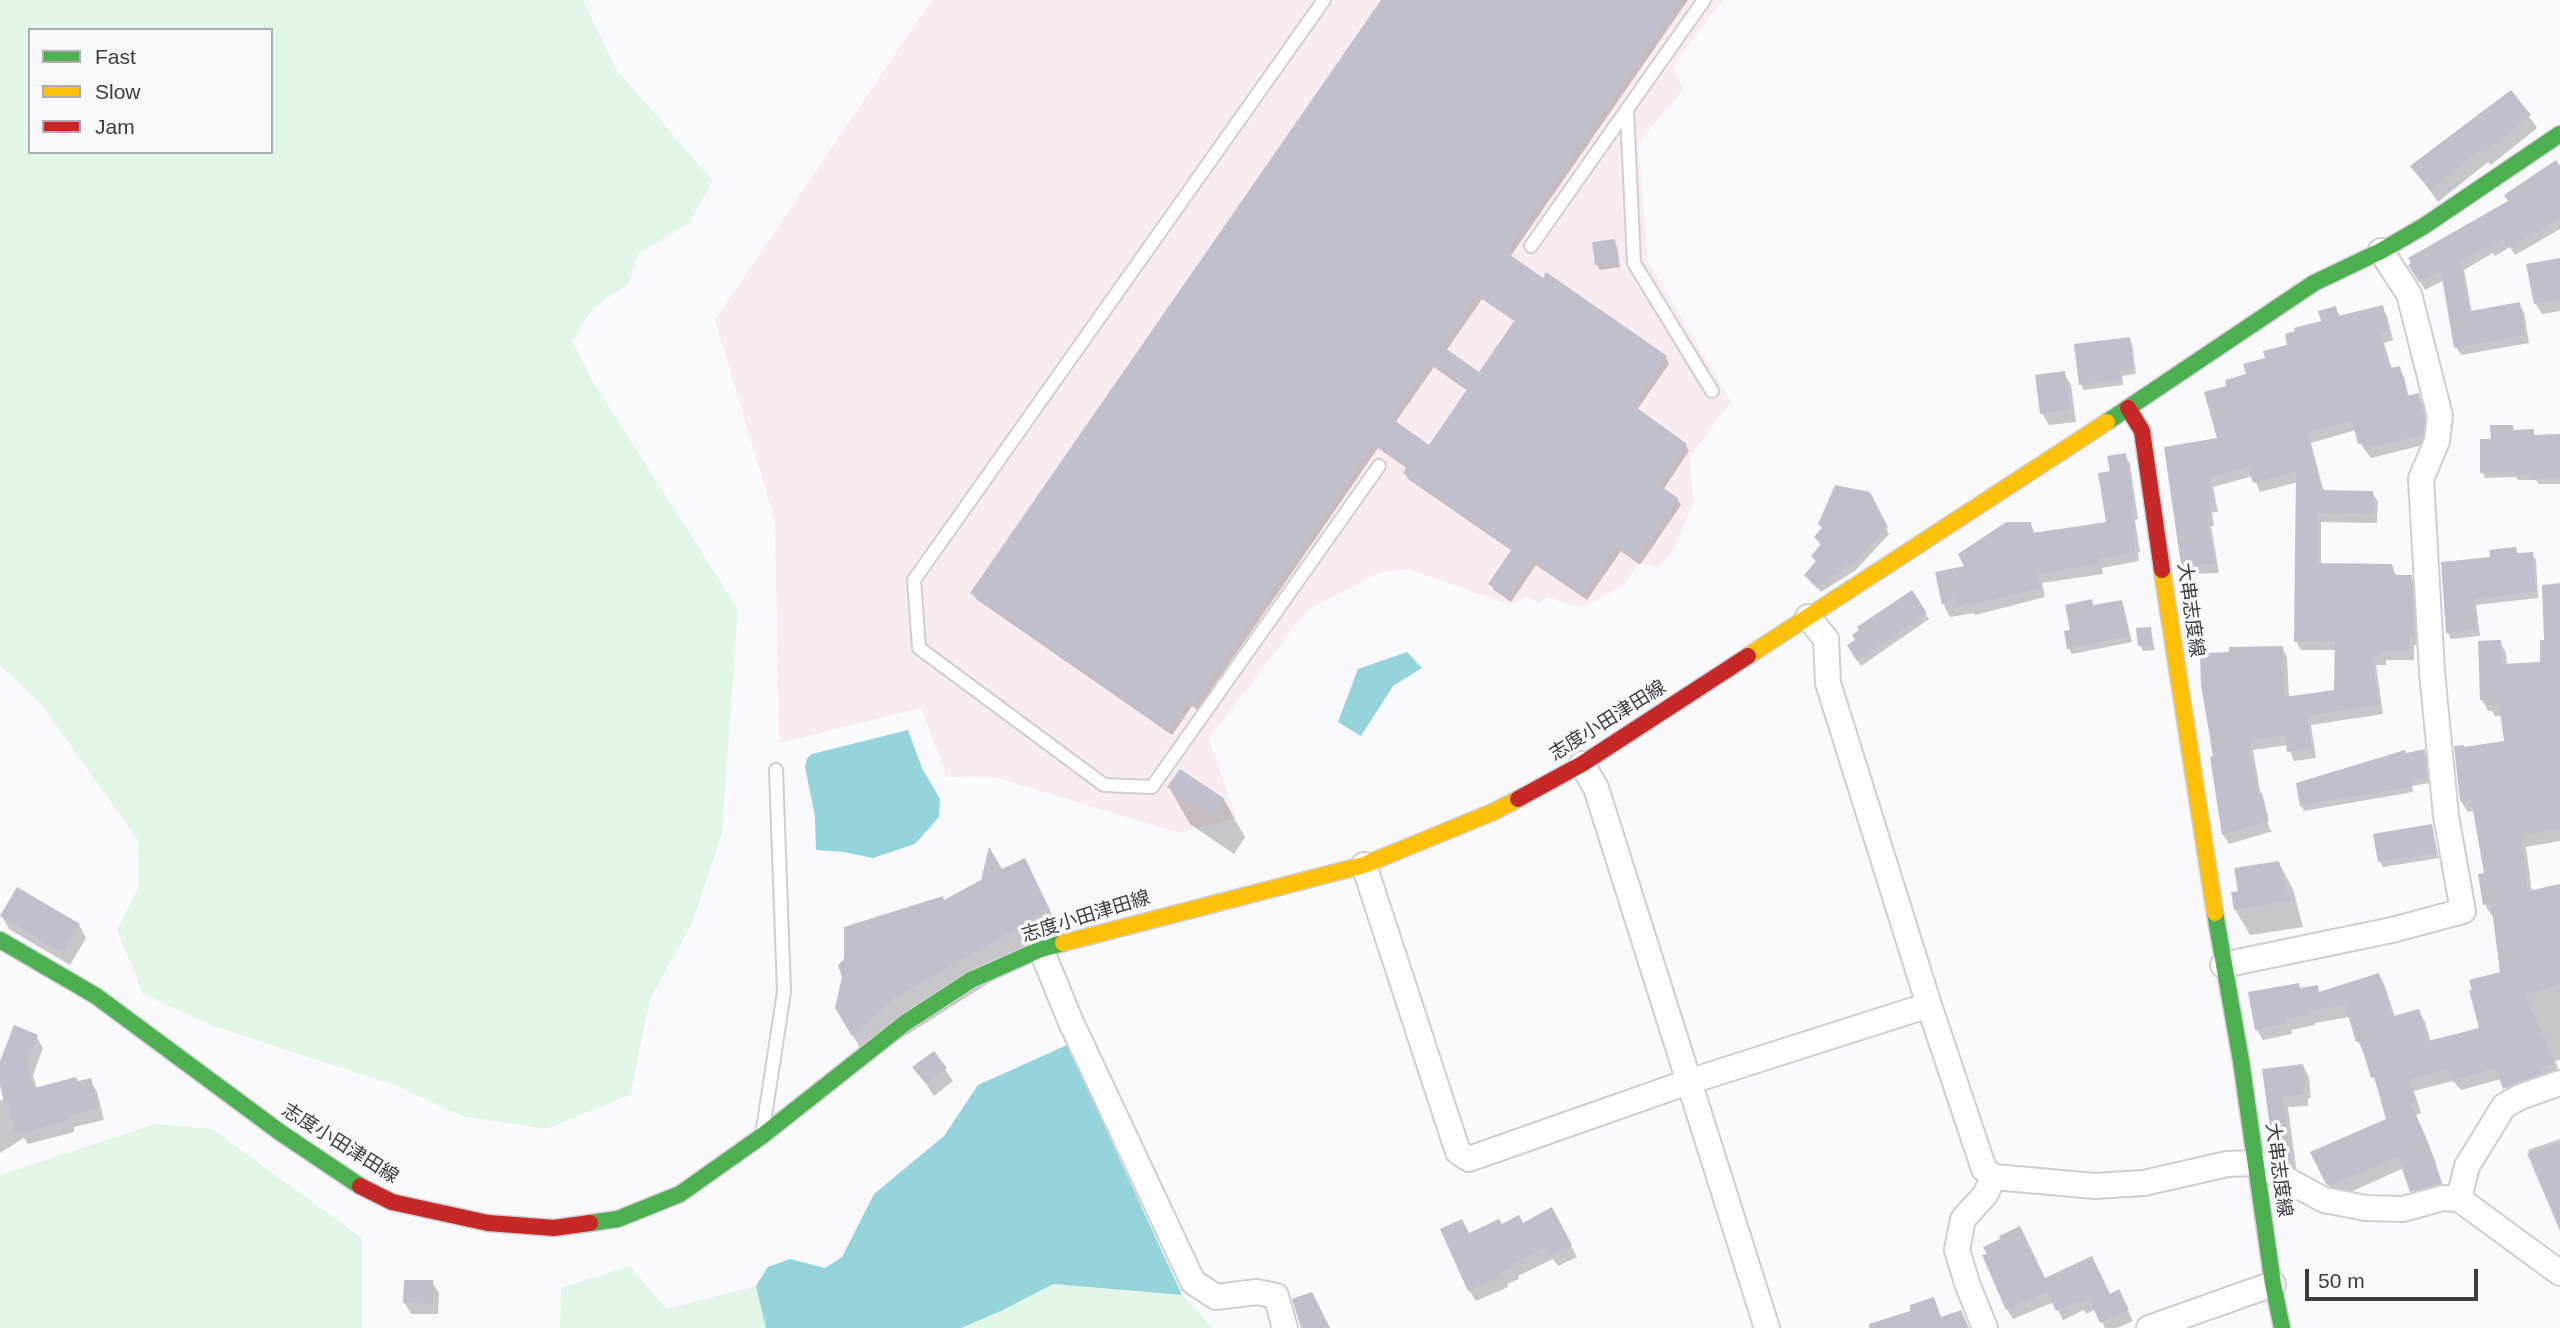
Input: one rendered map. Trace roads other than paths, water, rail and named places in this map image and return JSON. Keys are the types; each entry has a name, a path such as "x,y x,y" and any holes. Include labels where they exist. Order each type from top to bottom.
{"main road":[{"path":"2128,408 2314,283 2381,251 2424,226 2560,134"},
{"name":"志度小田津田線","path":"0,940 96,996 281,1133 349,1180 392,1202 488,1223 554,1228 618,1219 680,1194 762,1136 905,1023 971,980 1041,949 1364,865 1493,812 1583,764 2128,408"},
{"name":"大串志度線","path":"2128,408 2142,431 2182,708 2282,1328"}],"street":[{"path":"2223,965 2380,932 2463,911 2446,816 2432,672 2421,479 2437,442 2440,416 2409,294 2381,251"},
{"path":"1808,617 1826,639 1828,683 1929,1005 1984,1169 1994,1177 2095,1186 2144,1183 2227,1164 2256,1163 2324,1200 2366,1208 2403,1209 2443,1198 2459,1199 2560,1273"},
{"path":"1583,764 1596,788 1767,1328"},
{"path":"1364,865 1458,1152 1469,1159 1688,1082 1929,1005"},
{"path":"1041,949 1070,1020 1193,1282 1216,1297 1257,1292 1276,1296 1285,1328"},
{"path":"2459,1199 2467,1166 2504,1106 2520,1097 2560,1083"},
{"path":"1985,1328 1968,1286 1958,1250 1964,1219 1985,1195 1994,1177"},
{"path":"2148,1328 2273,1284"}],"lane":[{"path":"1324,0 914,580 919,648 1104,785 1152,787 1379,466"},
{"path":"1531,246 1704,0"},
{"path":"1627,110 1634,263 1712,391"},
{"path":"762,1136 784,992 776,770"}],"water":[{"path":"1407,652 1422,668 1393,686 1361,736 1338,722 1358,669"},
{"path":"908,730 922,768 940,799 939,817 915,844 873,858 816,850 815,817 805,767 807,758 812,754"},
{"path":"1067,1045 1182,1295 1053,1284 961,1328 766,1328 756,1286 768,1267 790,1259 825,1268 842,1257 874,1194 944,1136 978,1085"}]}
